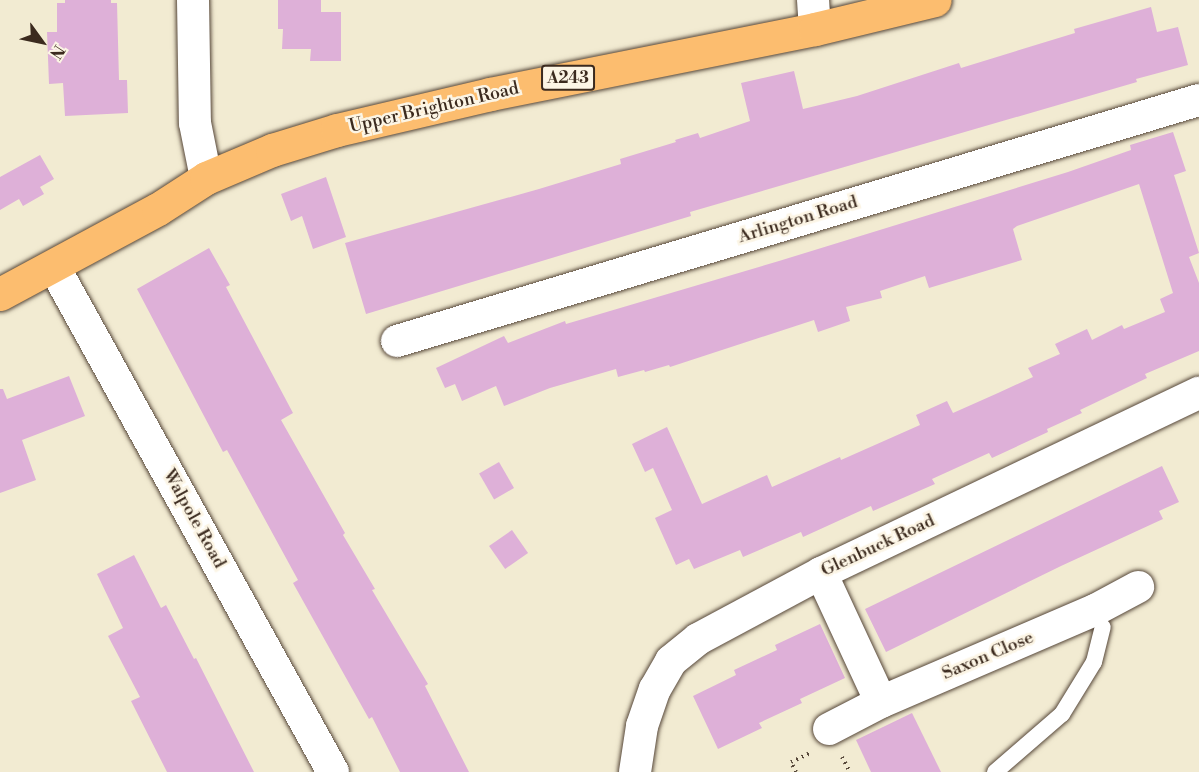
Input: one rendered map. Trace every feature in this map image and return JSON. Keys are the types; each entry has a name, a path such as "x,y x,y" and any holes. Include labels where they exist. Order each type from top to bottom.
{"main road":[{"name":"Upper Brighton Road","path":"0,294 54,267 158,209 206,178 272,150 338,130 814,14 935,0"}],"street":[{"path":"193,0 195,123 206,178"},
{"name":"Arlington Road","path":"397,341 1199,100"},
{"name":"Walpole Road","path":"54,267 333,772"},
{"name":"Glenbuck Road","path":"635,772 642,726 655,688 671,661 698,639 821,573 1199,393"},
{"path":"821,573 881,702"},
{"name":"Saxon Close","path":"829,729 881,702 1099,619 1138,587"}],"lane":[{"path":"995,772 1062,714 1094,662 1099,619"}],"building":[{"path":"65,0 111,0 111,3 117,3 119,80 127,80 128,113 65,116 63,83 49,84 47,32 57,32 57,3 65,3"},
{"path":"278,0 321,0 321,12 341,12 341,61 310,61 311,49 282,49 283,29 278,29"},
{"path":"1151,7 1157,32 1178,27 1188,65 1136,79 1137,82 690,212 691,216 366,314 345,243 539,189 621,164 620,159 676,142 675,140 698,133 700,138 750,121 741,83 794,71 803,109 857,96 959,63 961,68 1075,33 1074,29"},
{"path":"1173,132 1186,171 1174,175 1199,253 1189,257 1199,283 1199,351 1145,374 1147,378 1080,410 1082,413 1047,429 1048,432 992,458 989,453 932,479 935,484 873,511 871,506 803,537 801,532 743,557 740,550 694,569 689,559 676,565 655,518 672,510 653,468 645,472 632,444 667,427 702,504 767,475 772,487 920,425 916,415 947,401 953,413 1033,377 1028,368 1060,354 1055,344 1087,329 1092,340 1122,325 1124,329 1165,312 1160,299 1173,293 1139,184 1017,226 1013,229 1022,260 929,288 925,276 880,291 882,298 846,307 850,321 818,332 814,320 670,367 669,365 618,377 616,369 550,388 504,406 496,386 462,401 455,384 445,388 436,368 504,336 508,343 565,321 566,324 779,261 1068,172 1131,150 1130,145"},
{"path":"40,155 54,179 40,187 44,194 23,206 19,199 0,210 0,177"},
{"path":"326,177 346,237 313,249 302,216 291,221 281,194"},
{"path":"209,248 230,285 226,287 293,413 281,420 375,589 372,590 428,684 425,686 469,772 400,772 372,717 369,719 293,583 298,580 227,450 223,452 137,289"},
{"path":"69,376 85,416 22,440 36,480 0,493 0,389 3,389 7,399"},
{"path":"499,462 514,488 494,499 479,473"},
{"path":"1162,466 1179,502 1159,511 1163,519 886,652 865,609"},
{"path":"512,530 528,553 505,569 489,546"},
{"path":"134,555 161,608 166,605 194,659 196,658 254,772 167,772 131,701 140,697 108,636 123,628 97,574"},
{"path":"820,624 845,678 800,699 802,703 759,723 762,728 718,749 693,696 736,675 734,670 777,650 775,645"},
{"path":"912,713 941,772 871,772 856,740"}]}
